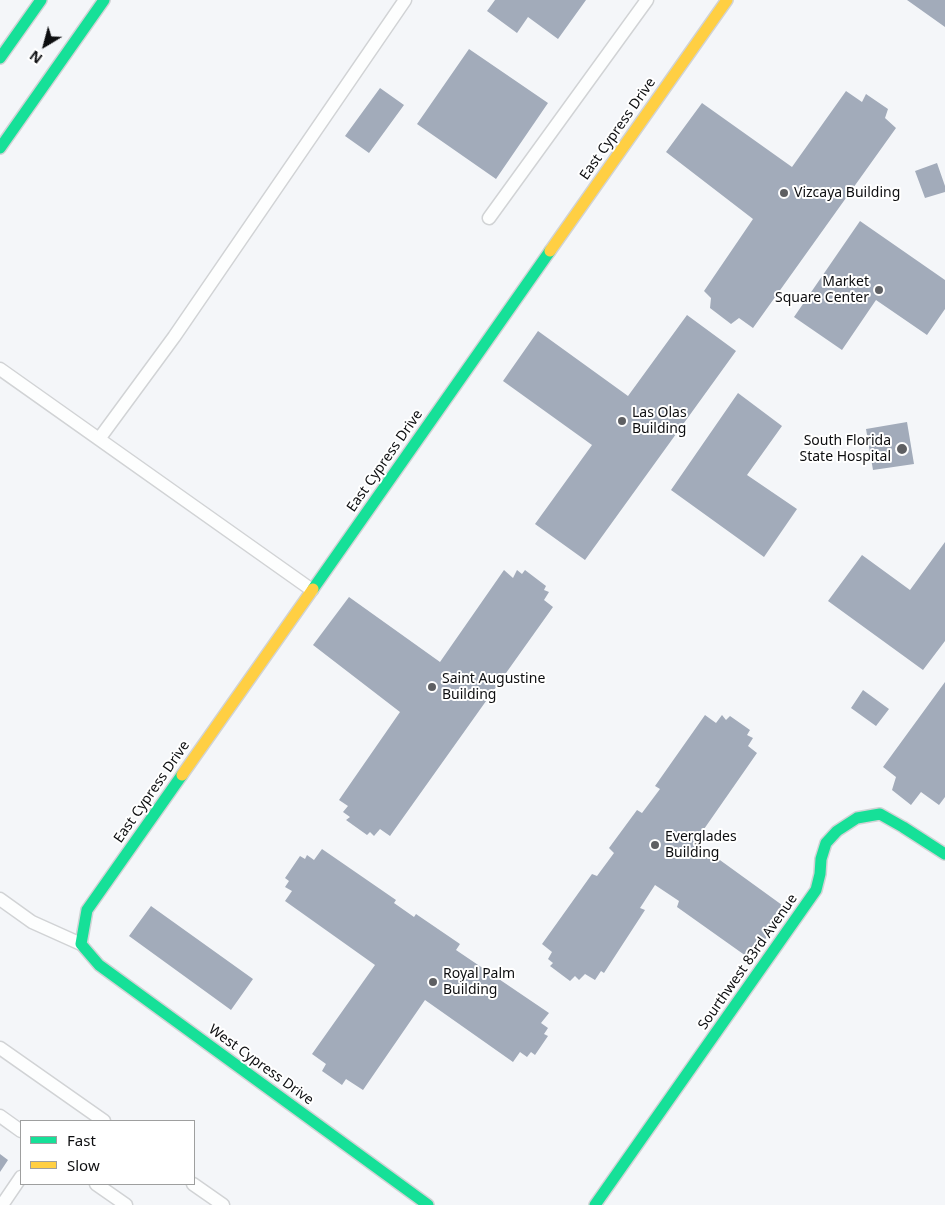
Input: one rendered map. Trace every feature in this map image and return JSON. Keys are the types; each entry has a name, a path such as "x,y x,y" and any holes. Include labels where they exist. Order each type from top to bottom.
{"street":[{"path":"0,58 41,0"},
{"path":"0,148 104,0"},
{"name":"East Cypress Drive","path":"81,944 87,910 728,0"},
{"name":"Sourthwest 83rd Avenue","path":"595,1205 816,890 820,874 820,859 826,843 837,831 857,818 880,814 945,854"},
{"name":"West Cypress Drive","path":"81,944 99,965 428,1205"}],"lane":[{"path":"99,439 174,337 405,0"},
{"path":"489,218 647,0"},
{"path":"0,369 312,590"},
{"path":"0,899 32,922 81,944"},
{"path":"0,1048 103,1120"},
{"path":"0,1116 20,1130"},
{"path":"2,1205 20,1178"},
{"path":"97,1185 126,1205"},
{"path":"194,1185 223,1205"}],"building":[{"path":"495,0 586,0 558,39 528,17 517,33 487,11"},
{"path":"907,0 945,0 945,27"},
{"path":"469,49 548,103 496,179 417,124"},
{"path":"380,88 404,105 369,153 345,136"},
{"name":"Vizcaya Building","path":"846,91 862,102 866,94 888,109 885,118 896,128 753,328 739,318 731,324 710,308 711,298 704,291 753,219 666,152 702,103 792,167"},
{"path":"937,163 945,186 945,192 925,198 915,171"},
{"name":"Market Square Center","path":"860,221 945,280 945,309 927,335 876,300 842,350 794,317"},
{"name":"Las Olas Building","path":"687,315 736,351 585,560 535,524 592,445 503,381 538,331 628,396"},
{"path":"738,393 782,426 747,475 797,509 764,557 671,490"},
{"path":"907,422 914,464 873,470 866,429"},
{"path":"945,542 945,641 923,670 828,601 862,555 910,590"},
{"name":"Saint Augustine Building","path":"504,570 513,578 517,570 522,574 525,570 546,586 544,590 549,592 544,600 553,607 390,836 380,829 374,836 370,832 367,835 346,820 350,817 343,812 348,806 339,800 400,712 313,645 349,597 440,662"},
{"path":"945,682 945,797 939,805 921,792 911,805 892,790 896,777 883,767"},
{"path":"863,690 889,709 876,726 851,708"},
{"name":"Everglades Building","path":"705,715 716,723 722,715 726,720 730,716 750,730 747,735 753,738 748,746 757,753 695,842 782,905 763,944 757,941 746,956 677,907 679,901 655,885 640,908 645,910 604,973 601,971 595,980 585,974 579,980 575,976 570,981 550,966 553,963 548,959 552,952 542,944 592,874 597,876 614,853 609,848 637,810 642,813 660,789 655,786"},
{"name":"Royal Palm Building","path":"322,849 396,900 394,903 414,917 416,914 460,944 456,950 549,1013 541,1023 548,1028 544,1034 548,1036 535,1055 531,1052 527,1057 520,1052 513,1062 425,1000 363,1090 346,1079 342,1085 322,1071 326,1064 312,1054 375,965 285,901 292,891 285,887 289,881 285,878 300,856 305,859 307,855 314,860"},
{"path":"151,906 253,979 231,1010 129,936"},
{"path":"0,1154 8,1160 0,1172"}],"traffic: fast":[{"path":"0,58 41,0"},
{"path":"0,148 104,0"},
{"path":"313,589 550,251"},
{"path":"182,775 87,910 81,944 99,965 428,1205"},
{"path":"595,1205 816,890 821,859 826,843 837,831 857,818 880,814 945,854"}],"traffic: slow":[{"path":"550,251 727,0"},
{"path":"182,775 313,589"}],"place":[{"name":"Vizcaya Building","path":"784,193"},
{"name":"Market Square Center","path":"879,290"},
{"name":"Las Olas Building","path":"622,421"},
{"name":"South Florida State Hospital","path":"902,449"},
{"name":"Saint Augustine Building","path":"432,687"},
{"name":"Everglades Building","path":"655,845"},
{"name":"Royal Palm Building","path":"433,982"}]}
